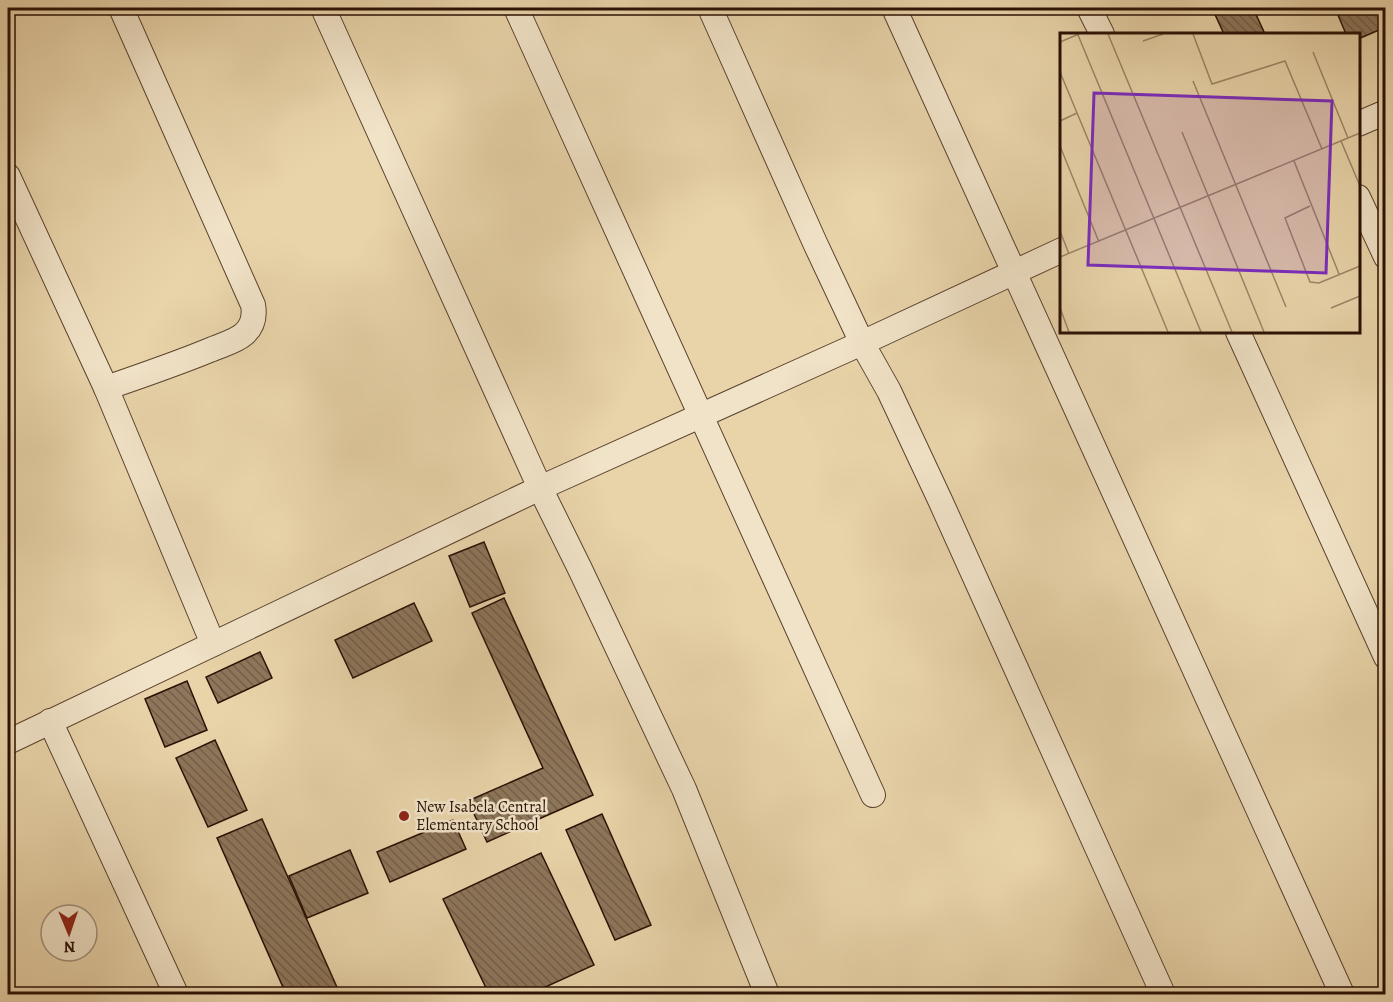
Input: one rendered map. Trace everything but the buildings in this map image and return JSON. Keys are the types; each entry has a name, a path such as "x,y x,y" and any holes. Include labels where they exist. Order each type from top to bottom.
{"street":[{"path":"106,388 177,364 228,343 243,334 252,324 254,313 253,305 121,8"},
{"path":"323,8 540,488 684,789 767,994"},
{"path":"516,8 873,795"},
{"path":"710,8 815,243 862,343 889,391 940,500 1163,994"},
{"path":"894,8 1342,994"},
{"path":"1089,8 1102,33"},
{"path":"1360,124 1386,112"},
{"path":"8,176 106,388 213,644"},
{"path":"1360,199 1386,257"},
{"path":"8,742 540,488 1060,251"},
{"path":"1238,333 1386,657"},
{"path":"50,721 176,994"}],"place":[{"name":"New Isabela Central Elementary School","path":"404,816"}]}
